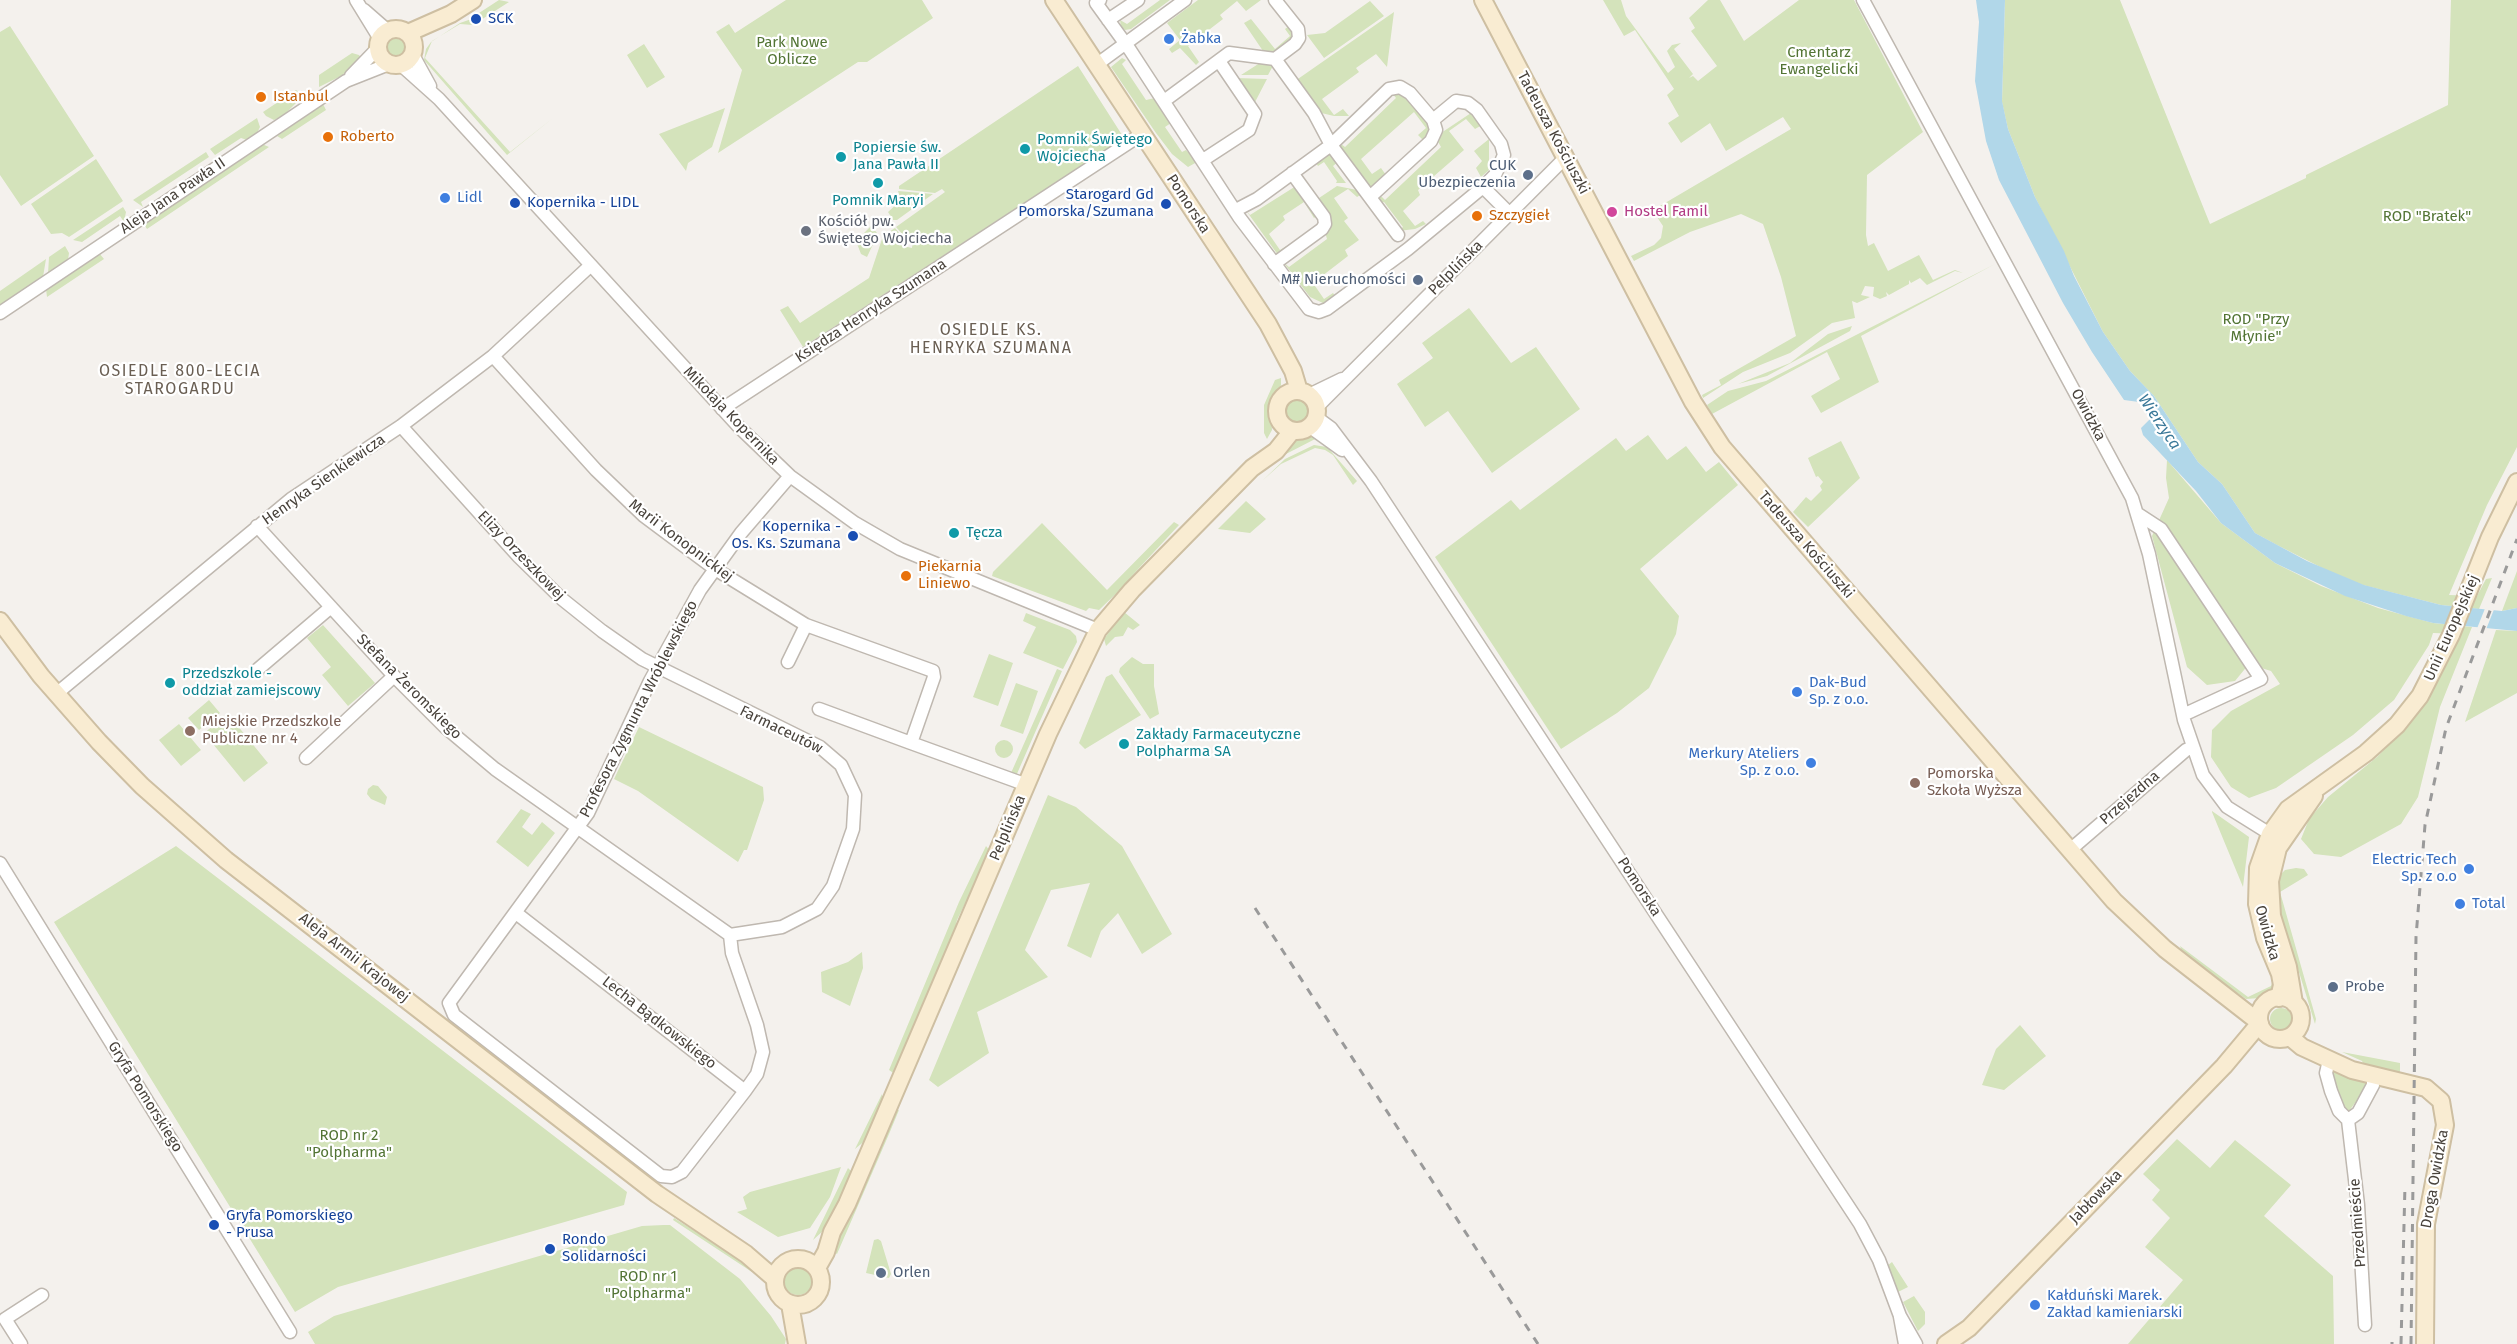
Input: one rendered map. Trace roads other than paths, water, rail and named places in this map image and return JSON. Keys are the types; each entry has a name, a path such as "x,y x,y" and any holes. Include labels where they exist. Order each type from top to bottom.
{"street":[{"name":"Aleja Jana Pawła II","path":"0,313 346,81 405,52 473,0"},
{"name":"Pomorska","path":"1054,0 1263,318 1284,373 1324,436 1361,467 1860,1224 1879,1260 1900,1316 1916,1344"},
{"path":"1100,0 1096,3 1126,44 1236,210 1274,264 1310,309 1319,312 1408,249 1483,188 1495,175 1504,155 1501,144 1477,110 1468,103 1456,101 1432,120"},
{"path":"1108,20 1138,0"},
{"path":"1096,65 1185,0"},
{"path":"1164,101 1229,53 1275,59 1295,44 1299,38 1298,29 1275,0"},
{"name":"Tadeusza Kościuszki","path":"1483,0 1693,402 1722,447 2114,901 2156,941 2213,988 2263,1022"},
{"name":"Owidzka","path":"1863,0 2056,354 2138,514 2183,716 2203,775 2227,807 2276,837 2259,868 2257,904 2265,938 2280,974 2287,1000"},
{"path":"358,4 382,39 383,60 405,52 398,29 382,39"},
{"name":"Aleja Jana Pawła II","path":"346,81 382,39"},
{"name":"Mikołaja Kopernika","path":"405,52 439,99 722,409 790,476 855,523 900,549 1098,630"},
{"path":"1275,59 1314,113 1331,145 1398,235"},
{"path":"1203,160 1249,130 1255,114 1219,61"},
{"path":"1236,210 1257,199 1331,145 1389,89 1400,87 1410,93 1432,120 1436,131 1431,141 1370,197"},
{"name":"Księdza Henryka Szumana","path":"722,409 1142,134"},
{"name":"Pelplińska","path":"812,1264 846,1204 1027,785 1098,630 1132,590 1252,468 1285,427 1277,407 1306,405 1346,377 1560,163 1566,160"},
{"path":"1274,264 1322,229 1325,224 1324,218 1292,173"},
{"path":"1483,188 1510,214"},
{"name":"Henryka Sienkiewicza","path":"56,694 291,499 401,426 493,356 591,265"},
{"name":"Marii Konopnickiej","path":"493,356 596,471 644,516 714,569 806,625 933,671 934,677 910,743"},
{"path":"1285,427 1306,405"},
{"name":"Elizy Orzeszkowej","path":"401,426 540,579 602,631 657,667"},
{"name":"Profesora Zygmunta Wróblewskiego","path":"745,1091 682,1172 672,1177 661,1176 454,1015 449,1003 450,997 579,828 657,667 714,569 790,476"},
{"name":"Unii Europejskiej","path":"2276,837 2288,809 2366,753 2397,725 2433,675 2517,482"},
{"path":"2138,514 2161,529 2261,679 2183,716"},
{"name":"Stefana Żeromskiego","path":"257,526 394,676 445,727 495,769 579,828"},
{"path":"257,670 331,607"},
{"name":"Aleja Armii Krajowej","path":"0,621 56,694 142,786 226,860 657,1194 746,1254 766,1257 778,1272"},
{"path":"788,662 806,625"},
{"name":"Farmaceutów","path":"657,667 820,747 841,765 853,787 856,804 853,829 824,902 817,909 790,924 772,930 730,935"},
{"path":"306,758 394,676"},
{"path":"819,709 1027,785"},
{"name":"Przejezdna","path":"2070,850 2186,750 2193,747"},
{"path":"579,828 730,935 732,953 757,1025 763,1052 757,1074 745,1091"},
{"name":"Gryfa Pomorskiego","path":"0,863 290,1332"},
{"name":"Lecha Bądkowskiego","path":"516,913 745,1091"},
{"path":"2287,1000 2301,1014 2295,1032 2278,1039 2263,1022 2268,1002 2287,1000"},
{"name":"Jabłowska","path":"1946,1344 1969,1328 2224,1066 2241,1057 2263,1022"},
{"name":"Droga Owidzka","path":"2295,1032 2302,1047 2329,1060 2373,1077 2426,1088 2438,1097 2445,1116 2426,1224 2425,1344"},
{"name":"Przedmieście","path":"2329,1060 2326,1073 2331,1091 2339,1111 2348,1120 2358,1205 2365,1325"},
{"path":"2348,1120 2358,1113 2373,1085 2373,1077"},
{"path":"793,1259 812,1264 820,1287 815,1298 798,1304 776,1291 778,1272 793,1259"},
{"path":"21,1344 6,1319 42,1295"},
{"path":"798,1304 798,1344"},
{"name":"Pomorska","path":"1900,1316 1905,1344"},
{"name":"Jabłowska","path":"1959,1344 1969,1328"}],"water":[{"name":"Wierzyca","path":"1976,0 2005,0 2002,101 2008,129 2035,197 2103,332 2130,371 2154,396 2198,462 2222,484 2255,533 2307,561 2364,585 2441,605 2502,611 2517,608 2517,631 2433,623 2406,616 2345,596 2275,563 2221,523 2196,491 2143,435 2141,428 2150,419 2139,402 2124,400 2092,352 2063,303 1999,180 1986,141 1975,81 1979,22"}],"railway":[{"path":"2411,1344 2416,937 2425,825 2446,728 2517,539"},
{"path":"1255,908 1538,1344"},
{"path":"2401,1344 2405,1185"}],"place":[{"name":"SCK","path":"476,19"},
{"name":"Żabka","path":"1169,39"},
{"name":"Istanbul","path":"261,97"},
{"name":"Roberto","path":"328,137"},
{"name":"Pomnik Świętego Wojciecha","path":"1025,149"},
{"name":"Popiersie św. Jana Pawła II","path":"841,157"},
{"name":"CUK Ubezpieczenia","path":"1528,175"},
{"name":"Pomnik Maryi","path":"878,183"},
{"name":"Lidl","path":"445,198"},
{"name":"Kopernika - LIDL","path":"515,203"},
{"name":"Starogard Gd Pomorska/Szumana","path":"1166,204"},
{"name":"Hostel Famil","path":"1612,212"},
{"name":"Szczygieł","path":"1477,216"},
{"name":"Kościół pw. Świętego Wojciecha","path":"806,231"},
{"name":"M# Nieruchomości","path":"1418,280"},
{"name":"Tęcza","path":"954,533"},
{"name":"Kopernika - Os. Ks. Szumana","path":"853,536"},
{"name":"Piekarnia Liniewo","path":"906,576"},
{"name":"Przedszkole - oddział zamiejscowy","path":"170,683"},
{"name":"Dak-Bud Sp. z o.o.","path":"1797,692"},
{"name":"Miejskie Przedszkole Publiczne nr 4","path":"190,731"},
{"name":"Zakłady Farmaceutyczne Polpharma SA","path":"1124,744"},
{"name":"Merkury Ateliers Sp. z o.o.","path":"1811,763"},
{"name":"Pomorska Szkoła Wyższa","path":"1915,783"},
{"name":"Electric Tech Sp. z o.o","path":"2469,869"},
{"name":"Total","path":"2460,904"},
{"name":"Probe","path":"2333,987"},
{"name":"Gryfa Pomorskiego - Prusa","path":"214,1225"},
{"name":"Rondo Solidarności","path":"550,1249"},
{"name":"Orlen","path":"881,1273"},
{"name":"Kałduński Marek. Zakład kamieniarski","path":"2035,1305"}],"district":[{"name":"OSIEDLE KS. HENRYKA SZUMANA","path":"991,340"},
{"name":"OSIEDLE 800-LECIA STAROGARDU","path":"180,381"}],"park label":[{"name":"Park Nowe Oblicze","path":"792,52"},
{"name":"Cmentarz Ewangelicki","path":"1819,62"},
{"name":"ROD \"Bratek\"","path":"2427,217"},
{"name":"ROD \"Przy Młynie\"","path":"2256,328"},
{"name":"ROD nr 2 \"Polpharma\"","path":"349,1144"},
{"name":"ROD nr 1 \"Polpharma\"","path":"648,1286"}]}
